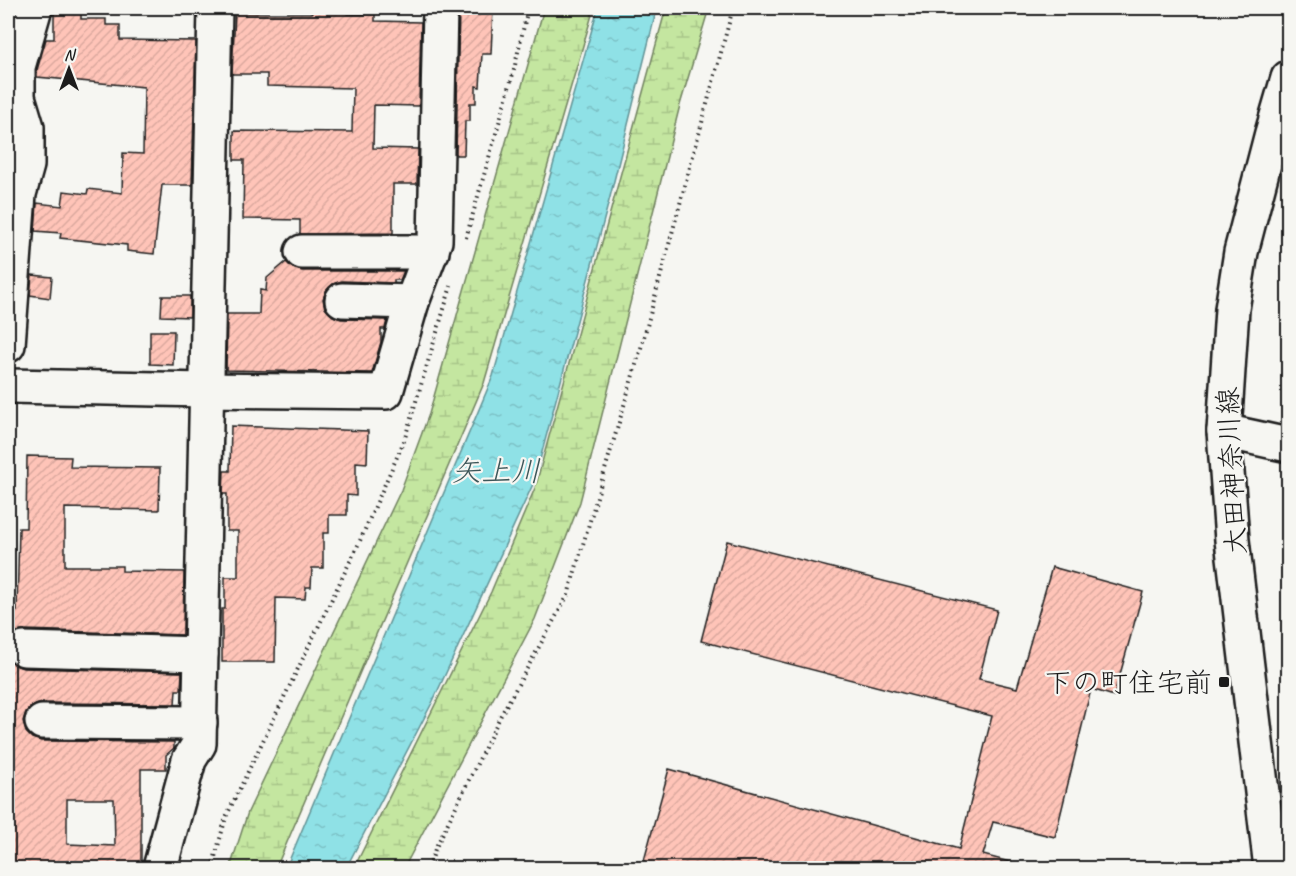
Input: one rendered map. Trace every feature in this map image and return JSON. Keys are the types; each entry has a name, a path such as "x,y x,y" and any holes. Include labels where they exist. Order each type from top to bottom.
{"street":[{"path":"8,345 19,194 27,165 27,127 18,97 18,67 34,8"},
{"path":"160,868 189,760 200,744 215,8"},
{"path":"8,386 386,392 412,302 435,241 440,8"},
{"name":"大田神奈川線","path":"1271,868 1232,540 1224,431 1230,332 1241,252 1288,78"},
{"path":"302,252 432,252"},
{"path":"342,300 412,302"},
{"path":"1224,431 1288,445"},
{"path":"24,649 201,654"},
{"path":"42,722 200,723"}],"path":[{"path":"464,243 513,74 528,8"},
{"path":"429,868 435,849 501,715 568,595 640,348 733,8"},
{"path":"212,868 226,816 359,543 404,441 454,276"}],"green space":[{"path":"544,8 594,8 484,383 276,868 230,868 248,812 401,490 429,414"},
{"path":"666,8 709,8 680,105 580,502 535,619 404,868 354,868 491,592 535,488"}],"water":[{"name":"矢上川","path":"598,8 657,8 610,197 534,482 433,701 346,868 286,868 493,376"}],"building":[{"path":"312,8 349,8 348,14 375,14 375,21 421,22 419,106 374,105 373,148 418,149 417,184 393,184 393,233 300,234 300,220 243,219 244,160 234,160 234,131 352,132 353,88 267,86 267,74 232,74 235,13 312,13"},
{"path":"459,8 493,8 491,54 482,54 480,87 476,86 476,103 470,103 470,121 465,121 464,155 456,155"},
{"path":"54,12 81,12 81,19 106,19 106,25 120,25 120,40 196,41 192,185 162,185 154,254 127,251 127,245 60,238 61,233 35,231 37,203 62,206 64,191 87,194 88,189 122,193 123,153 143,154 144,87 37,77 46,39 54,39"},
{"path":"286,262 302,271 404,271 400,280 394,280 394,283 342,281 333,284 326,291 323,299 325,308 333,316 341,319 387,320 385,329 381,329 381,342 372,373 226,370 227,314 259,314 260,290 266,291 267,278"},
{"path":"32,275 52,277 50,298 30,295"},
{"path":"162,296 190,296 190,317 161,316"},
{"path":"150,331 174,331 173,365 150,364"},
{"path":"231,426 368,431 367,463 356,462 356,496 347,495 347,515 329,515 329,533 323,533 323,568 312,568 311,587 306,587 305,599 276,598 275,662 222,662 222,609 225,609 225,577 238,577 238,531 227,531 227,494 223,494 224,471 230,471"},
{"path":"27,456 71,457 70,467 160,468 159,510 65,508 65,566 122,566 122,571 184,572 183,635 25,630 15,633 8,641 8,611 17,611 19,528 26,528"},
{"path":"727,541 997,610 979,679 1017,688 1052,567 1143,592 1114,696 1091,689 1055,837 993,822 983,855 1010,862 1009,868 642,868 669,769 959,849 992,716 701,641"},
{"path":"8,658 15,665 23,668 182,672 181,690 176,690 175,704 42,703 32,706 26,712 23,721 26,732 32,738 41,741 174,742 174,748 166,755 166,769 141,769 141,868 8,868","holes":["67,799 114,799 115,846 67,844"]}],"place":[{"name":"下の町住宅前","path":"1224,682"}]}
